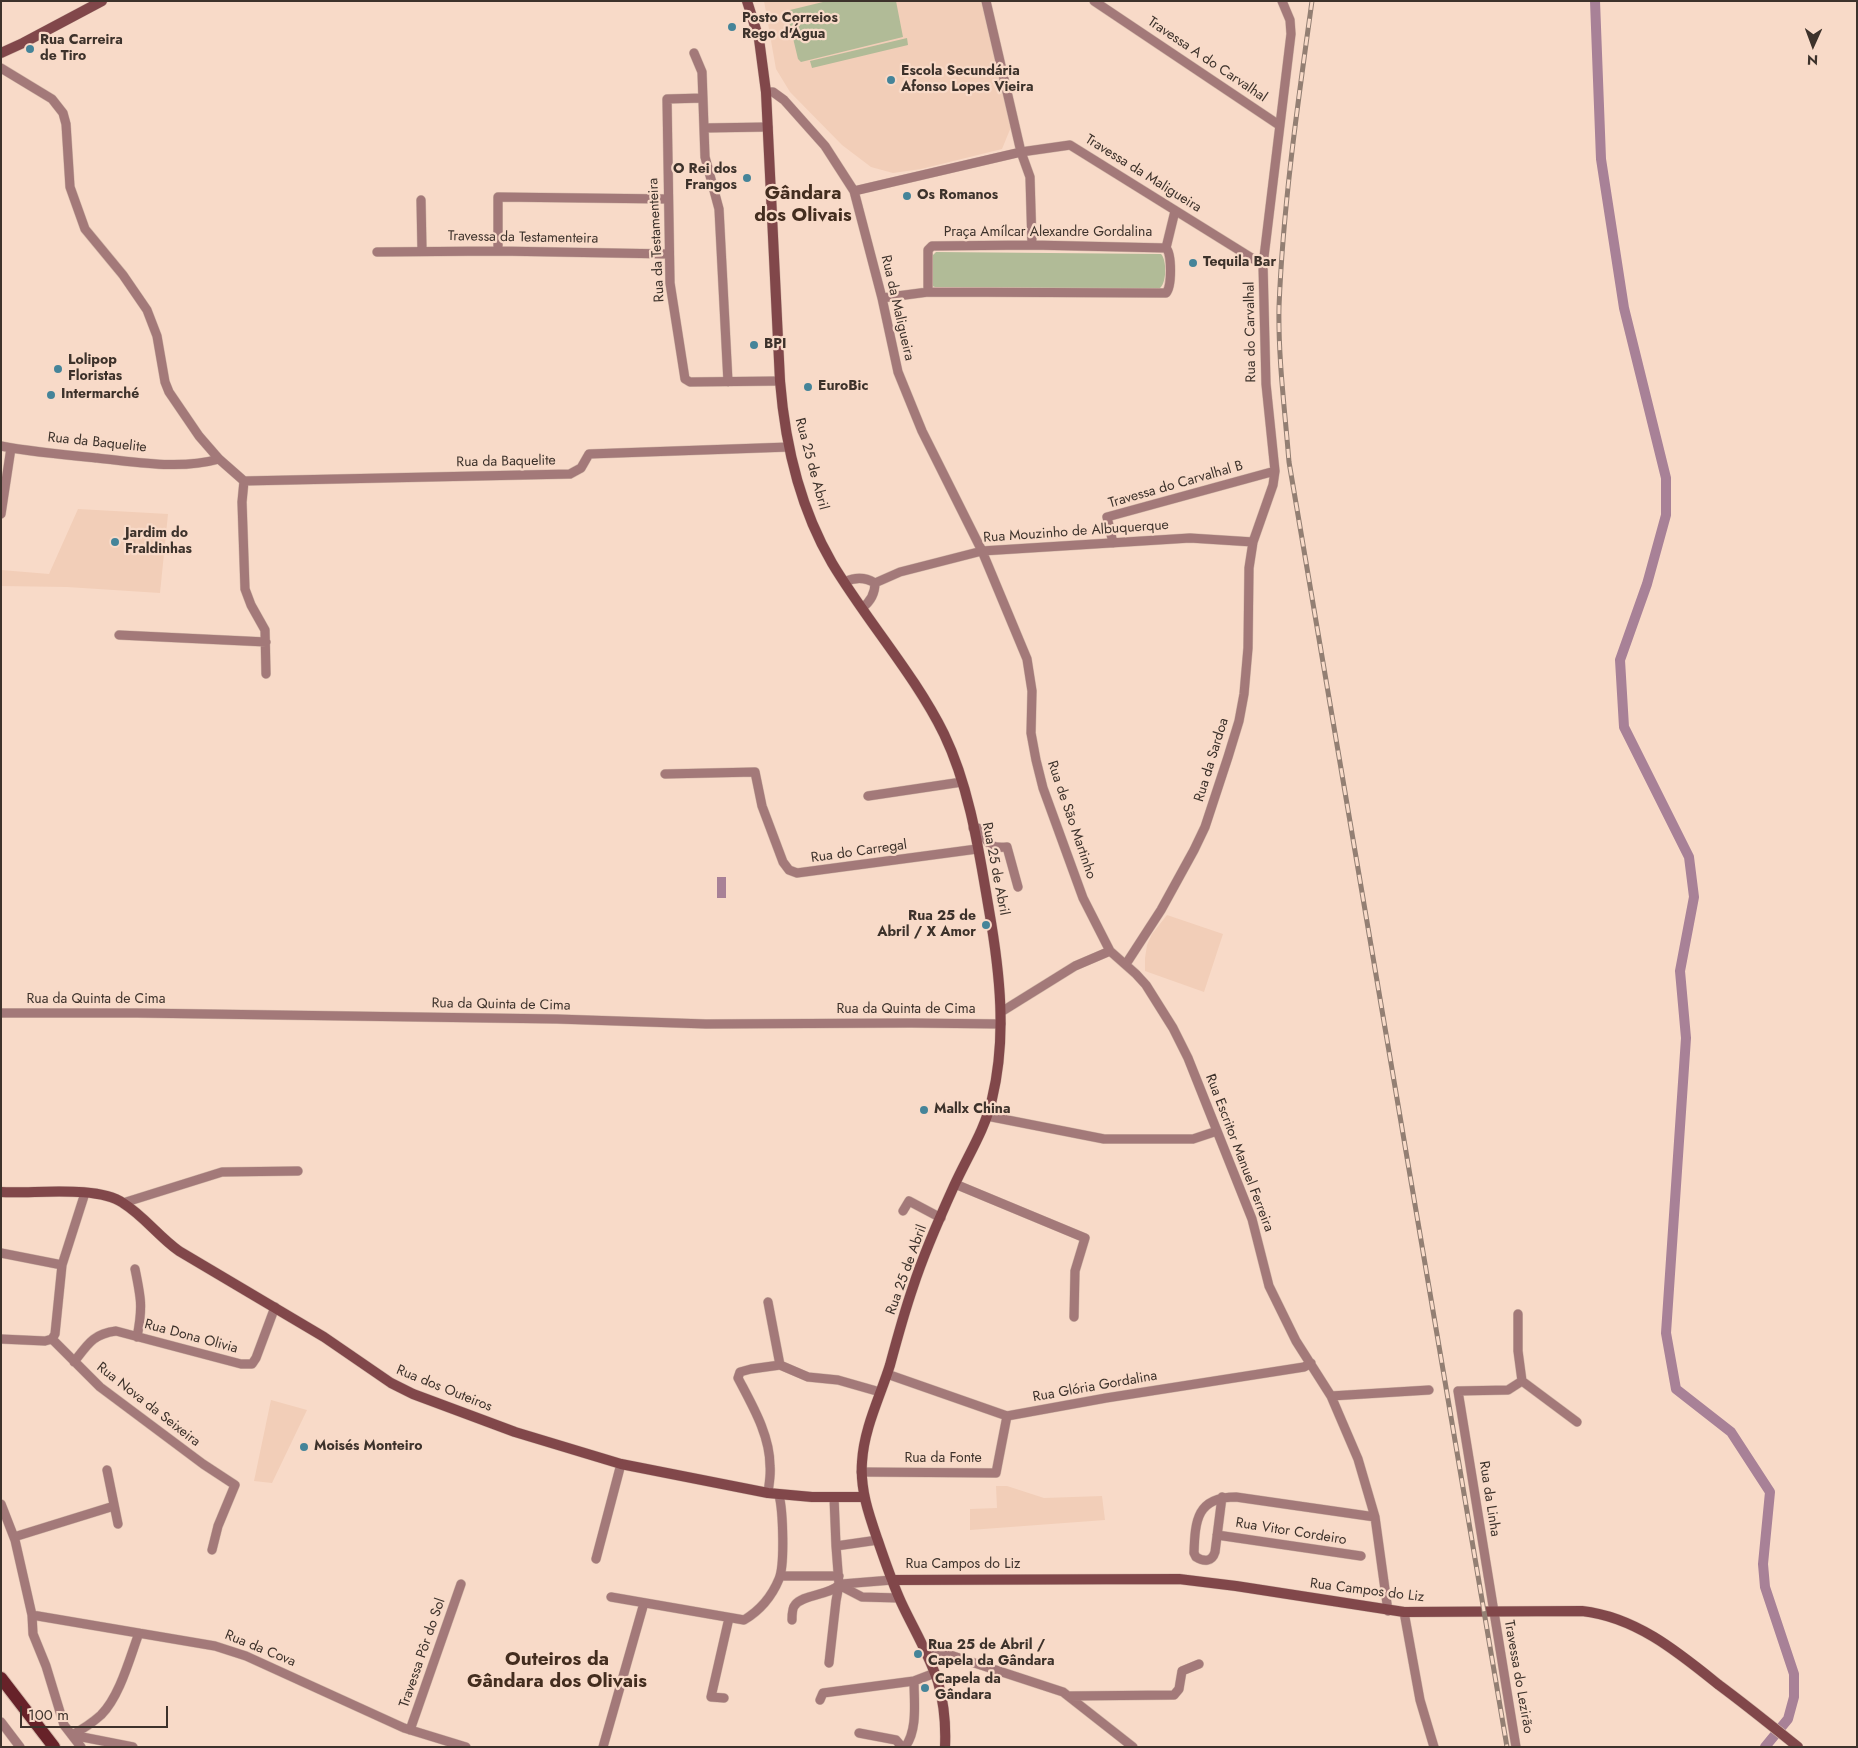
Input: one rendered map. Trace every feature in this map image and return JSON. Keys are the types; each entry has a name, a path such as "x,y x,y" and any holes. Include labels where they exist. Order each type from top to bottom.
{"main road":[{"path":"1,53 102,1"},
{"name":"Rua 25 de Abril","path":"746,3 758,39 766,92 780,382 789,447 801,491 817,534 845,582 942,730 962,782 973,828 990,914 999,986 1001,1024 994,1087 987,1116 940,1218 913,1287 887,1374 864,1441 861,1472 864,1497 892,1580 935,1674 942,1700 945,1747"},
{"name":"Rua dos Outeiros","path":"1,1192 85,1193 108,1196 123,1203 178,1251 324,1337 380,1377 402,1389 522,1434 621,1464 773,1494 864,1497"},
{"name":"Rua Campos do Liz","path":"892,1580 1179,1579 1236,1586 1388,1611 1582,1612 1612,1617 1657,1638 1795,1744"},
{"path":"1,1678 54,1747"}],"street":[{"path":"986,1 1021,152 1030,177 1032,244"},
{"name":"Travessa A do Carvalhal","path":"1094,1 1280,125"},
{"name":"Rua do Carvalhal","path":"1253,542 1273,485 1275,471 1266,384 1263,265 1291,34 1290,20 1282,1"},
{"path":"694,53 702,72 707,168 719,209 728,382"},
{"path":"1,68 47,95 58,104 66,124 70,187 81,221 85,229 123,275 144,305 153,323 165,382 169,392 199,436 219,460 244,481 242,502 245,589 250,605 265,630 266,674"},
{"name":"Rua da Maligueira","path":"766,92 773,92 784,100 825,146 854,191 882,298 898,372 918,423 982,551"},
{"name":"Rua da Testamenteira","path":"703,98 667,99 667,199 670,283 685,379 690,382 780,382"},
{"path":"704,128 768,127"},
{"name":"Travessa da Maligueira","path":"854,191 1021,152 1070,145 1263,265"},
{"path":"498,251 498,197 667,199"},
{"path":"421,200 422,250"},
{"path":"1166,248 1175,211"},
{"name":"Praça Amílcar Alexandre Gordalina","path":"882,298 928,292 1166,293 1169,288 1170,254 1166,248 1032,244 929,247 928,292"},
{"name":"Travessa da Testamenteira","path":"377,252 422,250 669,254"},
{"path":"1,514 6,447"},
{"name":"Rua da Baquelite","path":"6,447 175,465 206,463 219,460"},
{"name":"Rua da Baquelite","path":"244,481 570,474 581,468 589,454 789,447"},
{"name":"Travessa do Carvalhal B","path":"1113,543 1107,517 1275,471"},
{"name":"Rua Mouzinho de Albuquerque","path":"875,583 900,572 982,551 1190,538 1253,542"},
{"name":"Rua da Sardoa","path":"1126,964 1161,910 1194,850 1208,819 1239,721 1245,685 1248,648 1249,568 1253,542"},
{"name":"Rua de São Martinho","path":"982,551 1027,659 1032,691 1031,733 1043,788 1083,898 1110,952"},
{"path":"845,582 859,578 868,579 875,583 872,597 868,604 862,608"},
{"path":"119,635 266,642"},
{"name":"Rua do Carregal","path":"754,762 762,806 783,862 789,870 797,873 977,849"},
{"path":"665,774 755,772"},
{"path":"868,796 962,782"},
{"path":"973,828 978,828 986,841 992,846 997,848 1007,847 1018,888"},
{"path":"1001,1012 1075,966 1110,952"},
{"name":"Rua Escritor Manuel Ferreira","path":"1110,952 1126,964 1146,985 1173,1028 1200,1089 1252,1219 1269,1286 1296,1340 1331,1396 1358,1459 1374,1517 1388,1611"},
{"name":"Rua da Quinta de Cima","path":"1,1014 158,1013 547,1019 706,1024 1001,1024"},
{"path":"987,1116 1104,1139 1193,1139 1216,1131"},
{"path":"123,1203 222,1172 298,1171"},
{"path":"955,1184 1085,1238 1075,1270 1074,1317"},
{"path":"1,1338 45,1341 52,1339 55,1334 62,1265 85,1193"},
{"path":"903,1211 909,1201 940,1218"},
{"path":"1,1253 62,1265"},
{"path":"135,1269 142,1301 137,1337"},
{"path":"768,1302 780,1365"},
{"name":"Rua Dona Olivia","path":"74,1362 88,1344 102,1333 116,1332 241,1364 252,1364 275,1307"},
{"path":"1518,1314 1518,1351 1522,1381 1578,1422"},
{"name":"Rua Nova da Seixeira","path":"52,1339 100,1388 202,1464 235,1485 218,1526 212,1550"},
{"name":"Rua Glória Gordalina","path":"887,1374 1007,1416 1106,1398 1304,1367 1311,1363"},
{"path":"611,1597 744,1620 757,1612 773,1590 780,1576 782,1508 773,1494 767,1442 755,1410 738,1378 740,1372 780,1365 808,1377 838,1380 880,1392"},
{"name":"Rua da Linha","path":"1493,1611 1458,1391 1508,1390 1522,1381"},
{"path":"1331,1396 1429,1390"},
{"name":"Rua da Fonte","path":"861,1472 996,1473 1007,1416"},
{"path":"596,1559 621,1464"},
{"path":"107,1470 118,1524"},
{"path":"830,1663 839,1581 834,1497"},
{"path":"1222,1497 1213,1558 1204,1561 1196,1557 1194,1548 1200,1513 1206,1505 1222,1497 1236,1497 1374,1517"},
{"path":"1,1504 14,1537 32,1615 34,1634 64,1725 81,1747"},
{"path":"14,1537 114,1506"},
{"name":"Rua Vitor Cordeiro","path":"1217,1535 1361,1556"},
{"path":"836,1546 878,1540"},
{"path":"780,1576 839,1581 892,1580"},
{"path":"839,1581 862,1597 899,1598"},
{"path":"792,1620 794,1606 800,1600 834,1591 839,1581"},
{"name":"Travessa Pôr do Sol","path":"410,1730 461,1584"},
{"path":"603,1747 644,1603"},
{"name":"Travessa do Lezirão","path":"1493,1611 1516,1747"},
{"path":"1404,1612 1420,1700 1434,1747"},
{"name":"Rua da Cova","path":"32,1615 215,1646 246,1656 410,1730 466,1747"},
{"path":"724,1698 711,1697 729,1618"},
{"path":"72,1735 88,1726 103,1713 116,1692 139,1633"},
{"path":"925,1654 941,1652 1063,1692 1133,1747"},
{"path":"1068,1696 1174,1695 1179,1689 1182,1671 1199,1664"},
{"path":"820,1700 823,1693 914,1681 935,1674"},
{"path":"859,1733 896,1740 903,1747 911,1736 914,1720 914,1681"},
{"path":"1,1722 20,1747"},
{"path":"72,1735 133,1747"}],"shaded area":[{"name":"Escola Secundária Afonso Lopes Vieira","path":"764,1 981,1 1011,127 1002,149 921,169 893,173 871,167 842,145 790,92 776,69"},
{"name":"Jardim do Fraldinhas","path":"78,509 168,514 160,593 67,587 1,586 1,570 49,574"},
{"path":"717,877 726,877 726,898 717,898"},
{"path":"1167,915 1223,934 1204,992 1145,971 1147,945 1152,934"},
{"path":"271,1400 307,1410 272,1483 254,1481"},
{"path":"996,1486 1007,1486 1044,1498 1102,1496 1105,1520 970,1530 970,1509 997,1508"}],"green space":[{"path":"827,1 896,1 903,37 801,62 798,59 787,13 790,10"},
{"path":"907,38 908,45 812,68 810,61"},
{"path":"936,252 1161,254 1164,261 1165,277 1159,289 935,287 932,286 932,256"}],"waterway":[{"path":"1595,1 1601,159 1624,308 1666,478 1666,515 1647,584 1620,660 1624,727 1689,857 1694,897 1680,971 1686,1038 1666,1333 1676,1389 1731,1432 1770,1492 1763,1564 1765,1587 1794,1674 1794,1697 1788,1719 1765,1747"}],"railway":[{"path":"1312,1 1296,115 1279,307 1281,365 1289,462 1507,1747"}],"place":[{"name":"Posto Correios Rego d'Água","path":"732,27"},
{"name":"Rua Carreira de Tiro","path":"30,49"},
{"name":"Escola Secundária Afonso Lopes Vieira","path":"891,80"},
{"name":"O Rei dos Frangos","path":"747,178"},
{"name":"Os Romanos","path":"907,196"},
{"name":"Tequila Bar","path":"1193,263"},
{"name":"BPI","path":"754,345"},
{"name":"Lolipop Floristas","path":"58,369"},
{"name":"EuroBic","path":"808,387"},
{"name":"Intermarché","path":"51,395"},
{"name":"Jardim do Fraldinhas","path":"115,542"},
{"name":"Rua 25 de Abril / X Amor","path":"986,925"},
{"name":"Mallx China","path":"924,1110"},
{"name":"Moisés Monteiro","path":"304,1447"},
{"name":"Rua 25 de Abril / Capela da Gândara","path":"918,1654"},
{"name":"Capela da Gândara","path":"925,1688"}],"district":[{"name":"Gândara dos Olivais","path":"803,205"},
{"name":"Outeiros da Gândara dos Olivais","path":"557,1671"}]}
